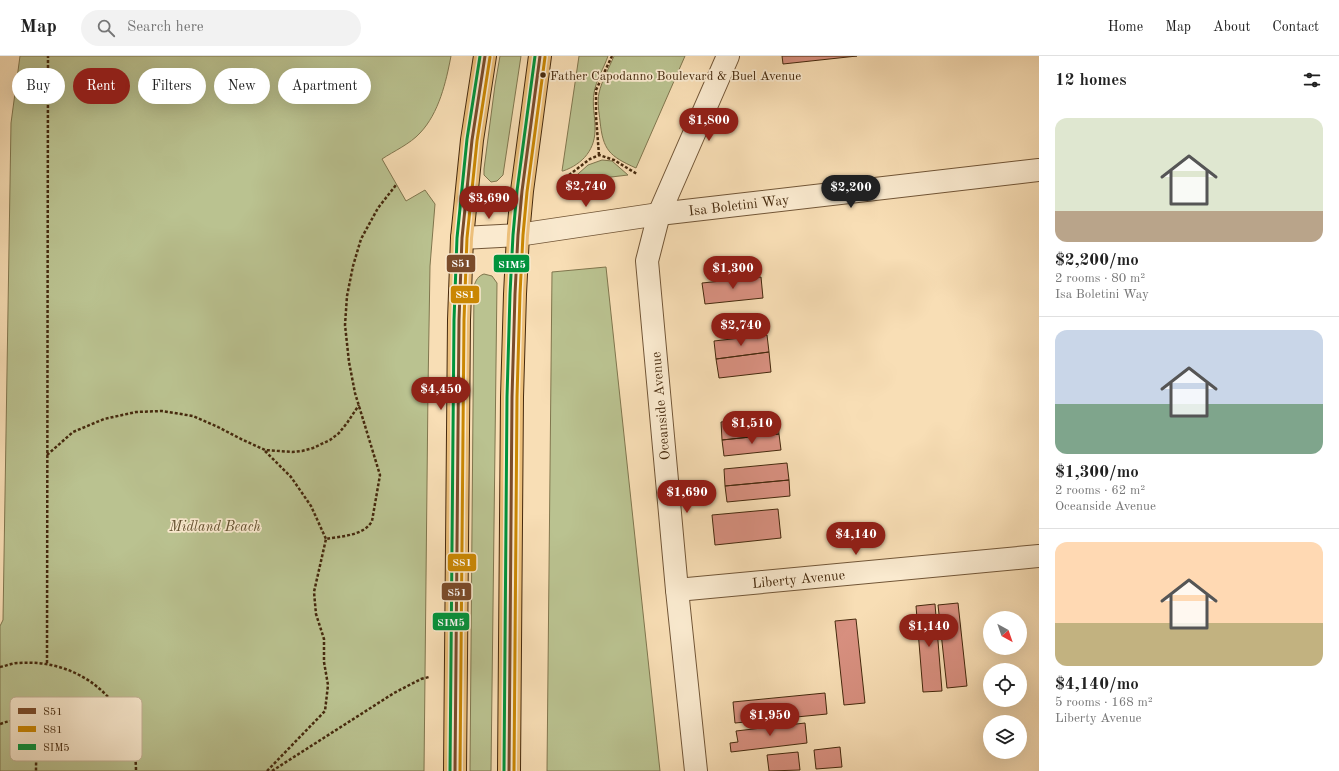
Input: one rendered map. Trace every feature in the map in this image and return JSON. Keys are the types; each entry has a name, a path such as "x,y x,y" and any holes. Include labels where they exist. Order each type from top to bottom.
{"main road":[{"path":"455,771 459,320 462,238 472,140 485,56"},
{"path":"509,771 513,382 518,235 527,143 540,56"}],"street":[{"name":"Oceanside Avenue","path":"696,771 677,590 646,261 659,214 728,56"},
{"name":"Isa Boletini Way","path":"462,238 518,235 659,214 1039,170"},
{"name":"Liberty Avenue","path":"677,590 1039,556"}],"path":[{"path":"46,663 48,56"},
{"path":"599,155 596,90 612,56"},
{"path":"561,181 585,163 599,155 610,158 637,174"},
{"path":"326,539 362,531 369,527 372,521 380,475 348,362 345,325 347,296 353,266 361,239 378,208 396,185"},
{"path":"47,454 73,432 104,419 136,412 162,411 193,416 265,450 292,452 302,451 313,448 330,440 339,433 359,405"},
{"path":"265,450 291,477 311,506 326,539 314,592 316,614 324,638 324,662 328,685 325,711 267,771"},
{"path":"0,667 17,663 46,663 73,671 96,686 108,697"},
{"path":"272,771 394,693 429,677"},
{"path":"0,724 10,722"}],"green space":[{"name":"Midland Beach","path":"20,56 451,56 441,97 427,125 412,141 382,159 406,201 425,190 435,204 430,266 424,771 0,771 0,626 3,620 11,123 14,104 65,104 65,68 18,68"},
{"path":"500,56 521,56 503,175 497,181 491,182 484,175 484,169"},
{"path":"579,56 608,56 596,83 593,97 595,135 591,149 577,164 562,171"},
{"path":"614,56 685,56 636,168 619,160 609,151 601,131 598,107 599,93"},
{"path":"602,160 612,161 628,175 569,182 588,165"},
{"path":"606,267 660,771 547,771 552,272"},
{"path":"484,274 492,276 497,283 491,771 470,771 474,286 478,278"}],"building":[{"path":"782,56 857,56 783,64"},
{"path":"761,277 763,298 705,304 702,283"},
{"path":"767,335 769,352 716,359 714,341"},
{"path":"769,352 771,372 719,378 716,359"},
{"path":"778,416 779,434 722,440 721,422"},
{"path":"779,434 781,450 724,456 722,440"},
{"path":"787,463 789,480 725,486 724,469"},
{"path":"789,480 790,496 727,502 725,486"},
{"path":"778,509 781,538 715,545 712,515"},
{"path":"958,603 967,686 947,688 938,605"},
{"path":"935,604 942,691 923,692 916,606"},
{"path":"856,619 865,703 844,705 835,621"},
{"path":"825,693 827,714 735,723 733,702"},
{"path":"805,723 807,743 731,752 730,743 738,742 736,731"},
{"path":"840,747 842,767 816,769 814,750"},
{"path":"798,752 800,770 769,771 767,755"}],"transit line":[{"name":"SIM5","path":"450,771 454,320 457,238 467,139 480,56"},
{"name":"S51","path":"455,771 459,320 462,238 472,140 485,56"},
{"name":"SIM5","path":"504,771 507,397 510,294 517,191 535,56"},
{"name":"S51","path":"509,771 512,397 515,294 522,191 540,56"},
{"name":"S81","path":"460,771 464,320 467,238 477,141 490,57"},
{"name":"S81","path":"514,771 517,397 520,294 527,192 545,57"}],"place":[{"name":"Father Capodanno Boulevard & Buel Avenue","path":"543,75"}]}
